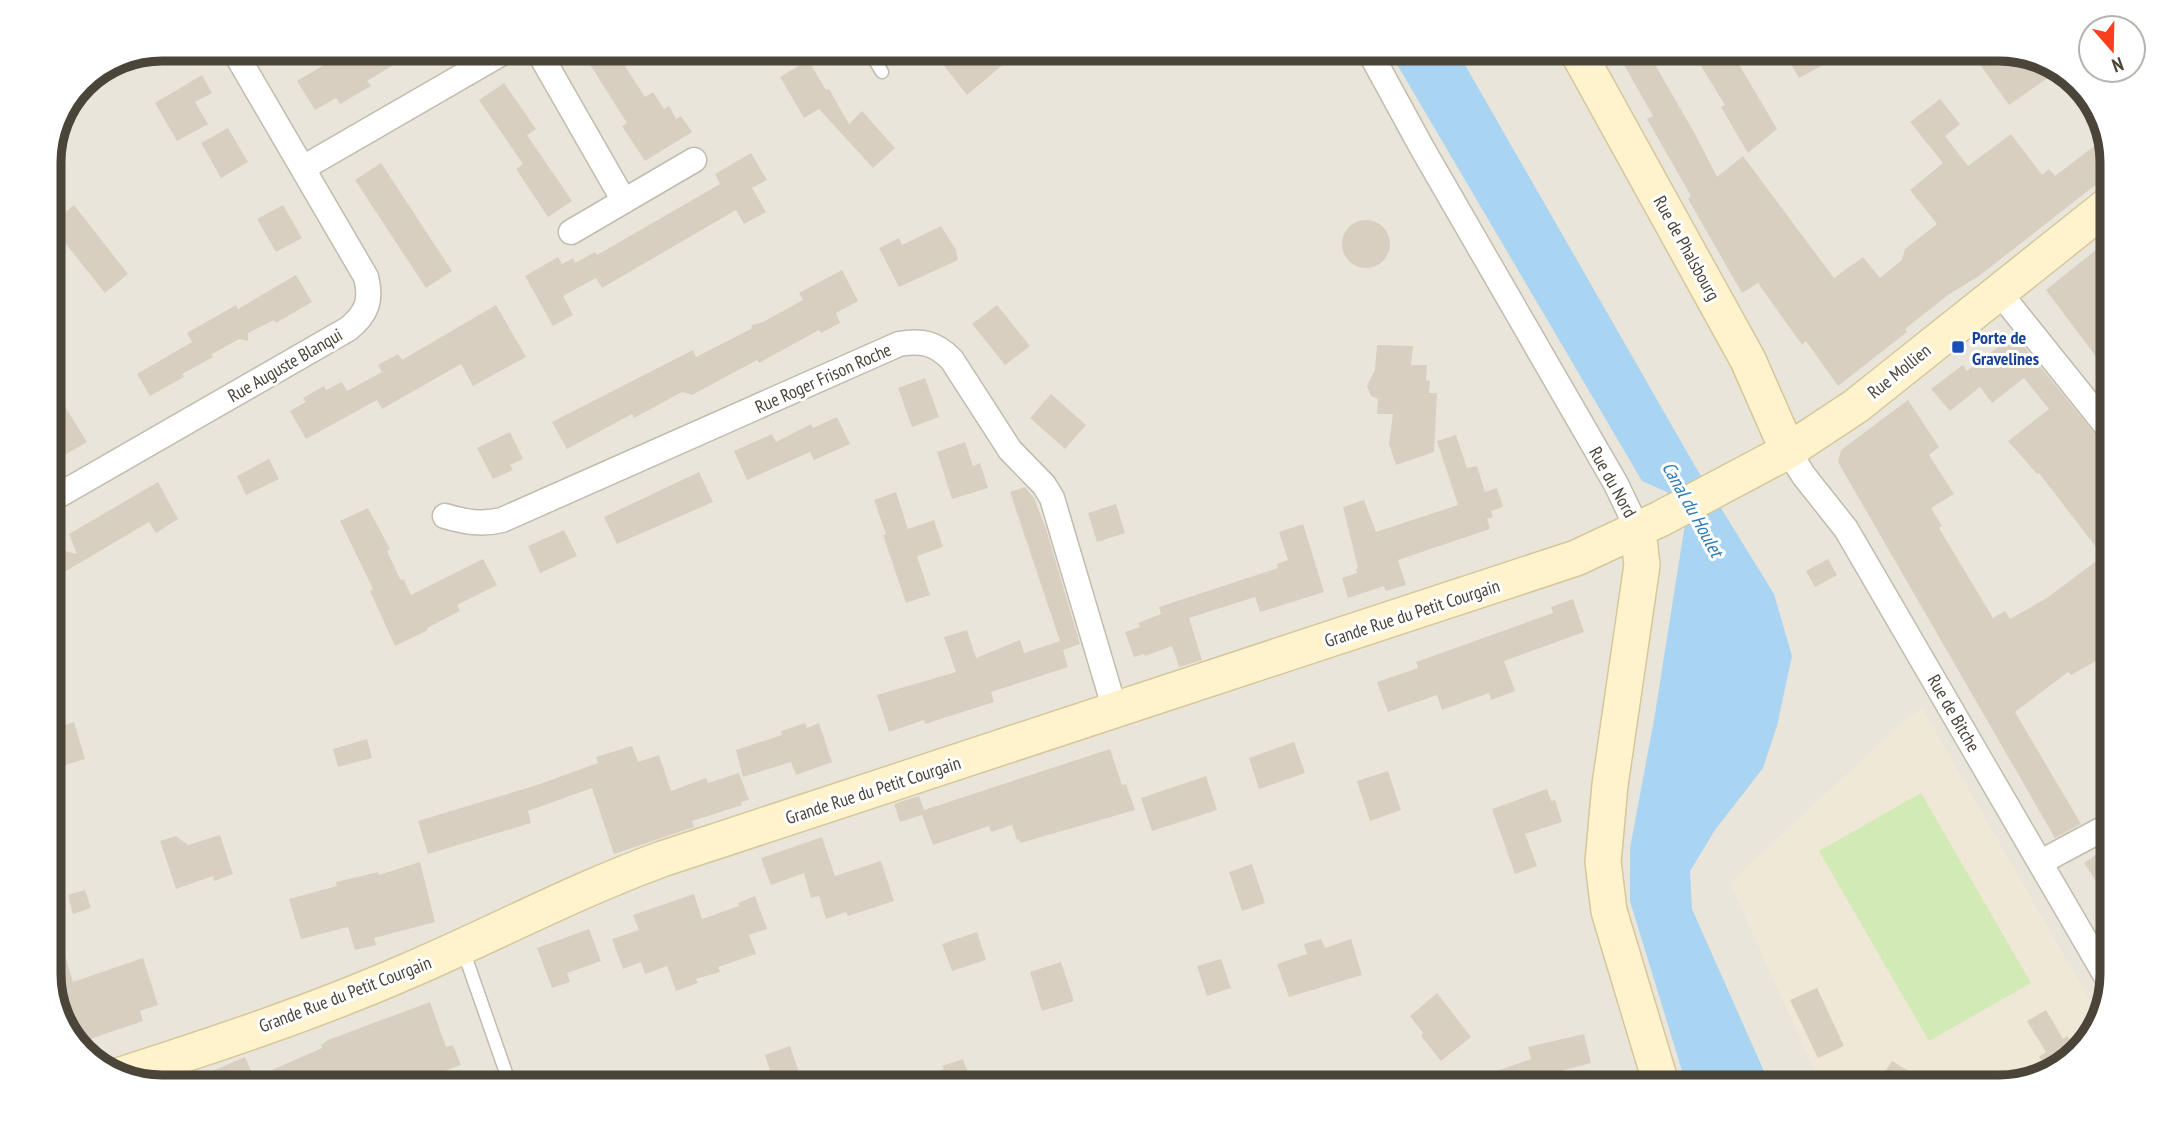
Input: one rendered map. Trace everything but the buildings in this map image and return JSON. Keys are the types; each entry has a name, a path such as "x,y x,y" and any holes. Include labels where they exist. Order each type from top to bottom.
{"street":[{"name":"Rue Auguste Blanqui","path":"61,494 348,329 359,320 370,300 366,277 240,61"},
{"path":"303,168 488,61"},
{"path":"544,61 624,201"},
{"name":"Rue du Nord","path":"1375,61 1616,484 1638,530 1642,551 1641,579 1610,785 1603,862 1609,911 1658,1075"},
{"name":"Rue de Phalsbourg","path":"1583,61 1742,348 1788,451"},
{"path":"571,232 694,160"},
{"name":"Rue Mollien","path":"1672,512 1788,451 1856,406 2100,212"},
{"path":"1999,292 2100,418"},
{"name":"Rue Roger Frison Roche","path":"445,516 488,524 502,520 899,344 928,343 941,349 952,360 1010,450 1044,485 1052,498 1115,710"},
{"name":"Rue de Bitche","path":"1788,451 1846,529 2100,965"},
{"name":"Grande Rue du Petit Courgain","path":"134,1070 356,992 603,882 662,859 1556,565 1595,551 1672,512"},
{"path":"2041,862 2100,830"}],"lane":[{"path":"875,61 882,72"},
{"path":"462,947 508,1075"}],"shaded area":[{"path":"1998,61 2025,65 2043,72 2065,86 2083,106 2094,130 2100,156 2100,973 2098,993 2089,1018 2075,1040 2055,1058 2025,1071 1998,1075 163,1075 136,1071 118,1064 96,1050 78,1030 67,1006 61,980 61,156 72,118 91,91 106,78 143,63"},
{"path":"1922,708 2094,1007 2075,1040 2055,1058 2037,1067 1998,1075 1817,1075 1730,883 1896,728"}],"green space":[{"path":"1921,793 2031,983 1929,1041 1819,851"}],"water":[{"name":"Canal du Houlet","path":"1395,61 1463,61 1695,466 1774,594 1792,656 1777,726 1763,768 1715,830 1690,871 1692,909 1766,1075 1683,1075 1630,901 1630,848 1654,720 1685,524 1667,492 1642,481"}],"place":[{"name":"Porte de Gravelines","path":"1958,347"}]}
